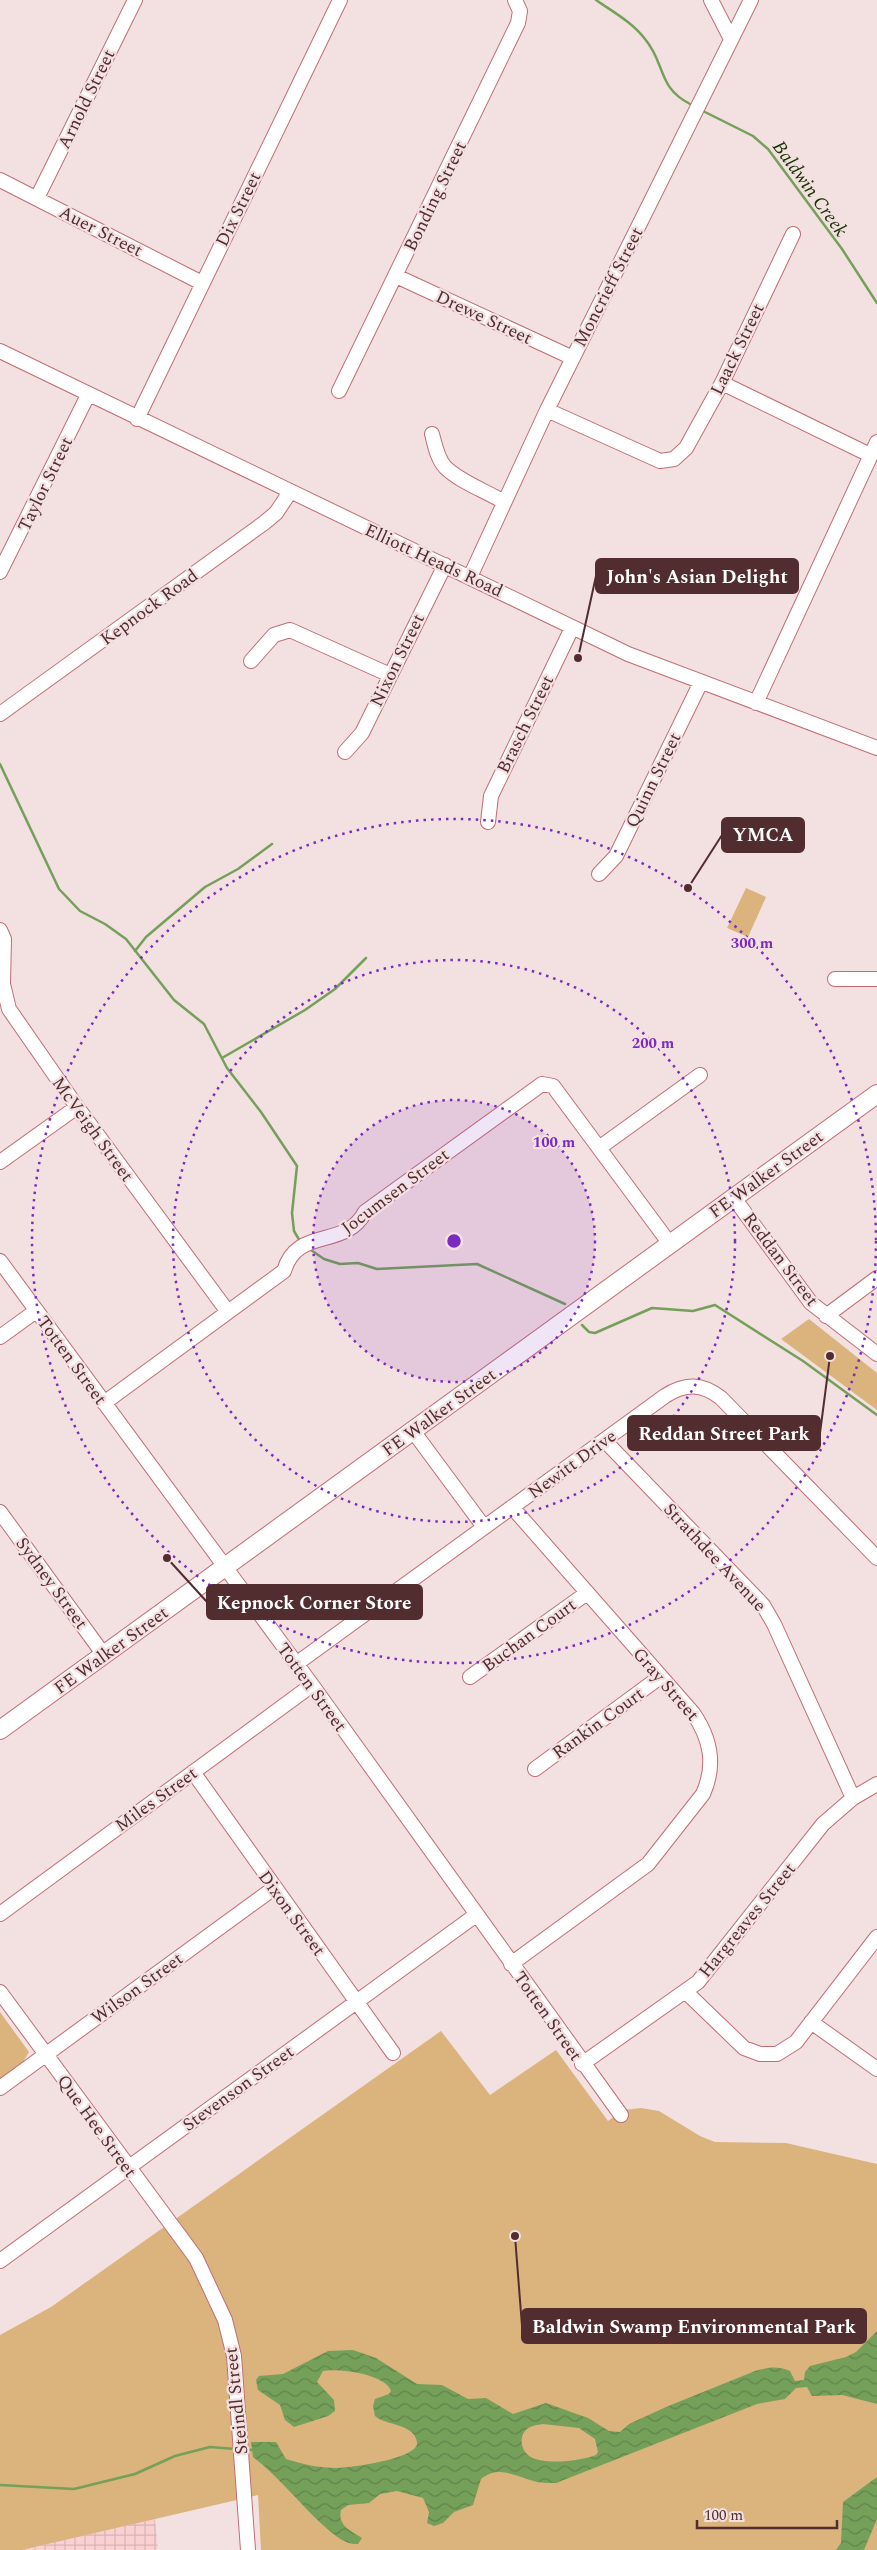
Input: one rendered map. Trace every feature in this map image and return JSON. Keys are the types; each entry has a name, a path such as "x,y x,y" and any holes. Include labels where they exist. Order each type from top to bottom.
{"main road":[{"name":"FE Walker Street","path":"0,1730 877,1094"}],"street":[{"name":"Arnold Street","path":"37,198 135,0"},
{"name":"Dix Street","path":"137,418 340,0"},
{"name":"Bonding Street","path":"339,391 518,23 520,11 515,0"},
{"path":"711,0 732,39"},
{"name":"Moncrieff Street","path":"470,577 547,410 751,0"},
{"name":"Auer Street","path":"0,180 202,283"},
{"name":"Laack Street","path":"547,410 660,461 674,459 686,448 722,383 793,234"},
{"name":"Drewe Street","path":"396,276 573,358"},
{"name":"Elliott Heads Road","path":"0,351 628,654 877,748"},
{"path":"722,383 870,456"},
{"name":"Taylor Street","path":"0,572 88,395"},
{"path":"432,434 438,454 445,466 455,475 504,502"},
{"path":"756,703 877,442"},
{"name":"Kepnock Road","path":"0,714 264,523 276,513 290,492"},
{"name":"Nixon Street","path":"345,752 362,733 445,565"},
{"name":"Brasch Street","path":"488,822 491,796 572,628"},
{"path":"251,661 274,635 290,630 390,675"},
{"name":"Quinn Street","path":"599,874 616,856 700,682"},
{"name":"McVeigh Street","path":"0,930 5,942 3,984 9,1009 77,1107 228,1312"},
{"path":"834,979 877,979"},
{"path":"670,1244 599,1148 700,1075"},
{"name":"Jocumsen Street","path":"104,1403 284,1271 287,1259 292,1252 317,1239 341,1234 357,1224 365,1212 537,1086 546,1084 553,1086 599,1148"},
{"path":"0,1162 77,1107"},
{"name":"Reddan Street","path":"734,1198 811,1303 877,1354"},
{"name":"Totten Street","path":"0,1260 312,1685 582,2064 621,2115"},
{"path":"826,1316 877,1278"},
{"path":"0,1337 36,1311"},
{"name":"Newitt Drive","path":"296,1664 675,1390 685,1386 704,1387 721,1398 877,1558"},
{"path":"413,1431 484,1527"},
{"name":"Strathdee Avenue","path":"605,1441 763,1605 774,1624 853,1798"},
{"name":"Gray Street","path":"512,1507 693,1713 708,1741 710,1771 703,1794 648,1864 512,1964"},
{"name":"Sydney Street","path":"0,1512 104,1655"},
{"name":"Buchan Court","path":"470,1676 587,1593"},
{"name":"Rankin Court","path":"535,1769 660,1677"},
{"name":"Miles Street","path":"0,1914 312,1685"},
{"name":"Dixon Street","path":"192,1772 393,2053"},
{"name":"Hargreaves Street","path":"582,2064 686,1992 710,1969 823,1824 853,1798 877,1784"},
{"name":"Wilson Street","path":"0,2088 274,1888"},
{"name":"Stevenson Street","path":"0,2261 476,1915"},
{"path":"686,1992 735,2041 751,2052 769,2055 784,2051 796,2042 877,1938"},
{"name":"Que Hee Street","path":"0,1992 196,2258"},
{"path":"811,2022 877,2069"},
{"name":"Steindl Street","path":"196,2258 226,2320 234,2356 248,2550"}],"shaded area":[{"path":"746,888 766,897 748,937 727,928"},
{"path":"809,1319 877,1373 877,1410 781,1339"},
{"path":"0,2012 29,2052 23,2062 0,2079"},
{"path":"441,2031 490,2095 556,2050 608,2121 624,2110 641,2108 659,2111 700,2136 715,2142 786,2143 877,2164 877,2550 261,2550 258,2495 22,2550 0,2550 0,2335 51,2307"},
{"path":"155,2519 158,2550 20,2550"}],"water":[{"path":"877,2331 877,2404 842,2395 812,2396 807,2387 796,2388 785,2399 757,2404 556,2483 537,2482 508,2473 495,2472 481,2479 473,2505 454,2512 443,2523 434,2526 427,2523 429,2512 423,2498 397,2491 380,2494 369,2503 348,2505 341,2510 340,2515 343,2524 362,2538 358,2544 340,2539 331,2532 253,2457 251,2442 276,2442 286,2459 336,2468 396,2458 415,2448 417,2442 411,2431 375,2416 373,2406 375,2399 389,2394 391,2391 387,2385 371,2376 339,2370 323,2371 317,2382 334,2400 335,2411 328,2416 294,2427 285,2420 280,2405 258,2390 256,2380 259,2376 283,2374 328,2351 353,2350 376,2358 417,2384 442,2385 468,2399 486,2398 513,2414 546,2403 588,2418 609,2431 620,2432 629,2424 666,2407 755,2371 781,2368 790,2371 795,2381 804,2380 805,2372 810,2366 846,2357 856,2352","holes":["543,2424 579,2428 595,2439 598,2452 596,2455 558,2462 535,2459 528,2455 523,2448 523,2435 527,2429 533,2426"]},
{"path":"877,2477 877,2519 864,2550 836,2550 841,2543 843,2502"}],"waterway":[{"name":"Baldwin Creek","path":"596,0 640,33 652,48 667,83 679,97 690,104"},
{"name":"Baldwin Creek","path":"703,111 753,136 768,149 842,249 877,303"},
{"path":"0,764 59,889 80,911 105,924 126,939 174,1000 204,1024 227,1068 261,1112 297,1166 292,1213 294,1231 301,1243"},
{"path":"135,951 146,937 205,887 238,869 272,844"},
{"path":"222,1058 305,1010 335,989 366,958"},
{"path":"308,1248 324,1259 340,1264 358,1263 377,1269 477,1264 565,1304"},
{"path":"582,1325 589,1332 595,1333 652,1308 693,1311 715,1305 803,1361 877,1415"},
{"path":"0,2485 74,2489 135,2474 175,2456 210,2447 236,2449"},
{"path":"244,2449 252,2450"}],"place":[{"name":"John's Asian Delight","path":"578,658"},
{"name":"YMCA","path":"688,888"},
{"name":"Reddan Street Park","path":"830,1356"},
{"name":"Kepnock Corner Store","path":"167,1558"},
{"name":"Baldwin Swamp Environmental Park","path":"515,2236"}]}
